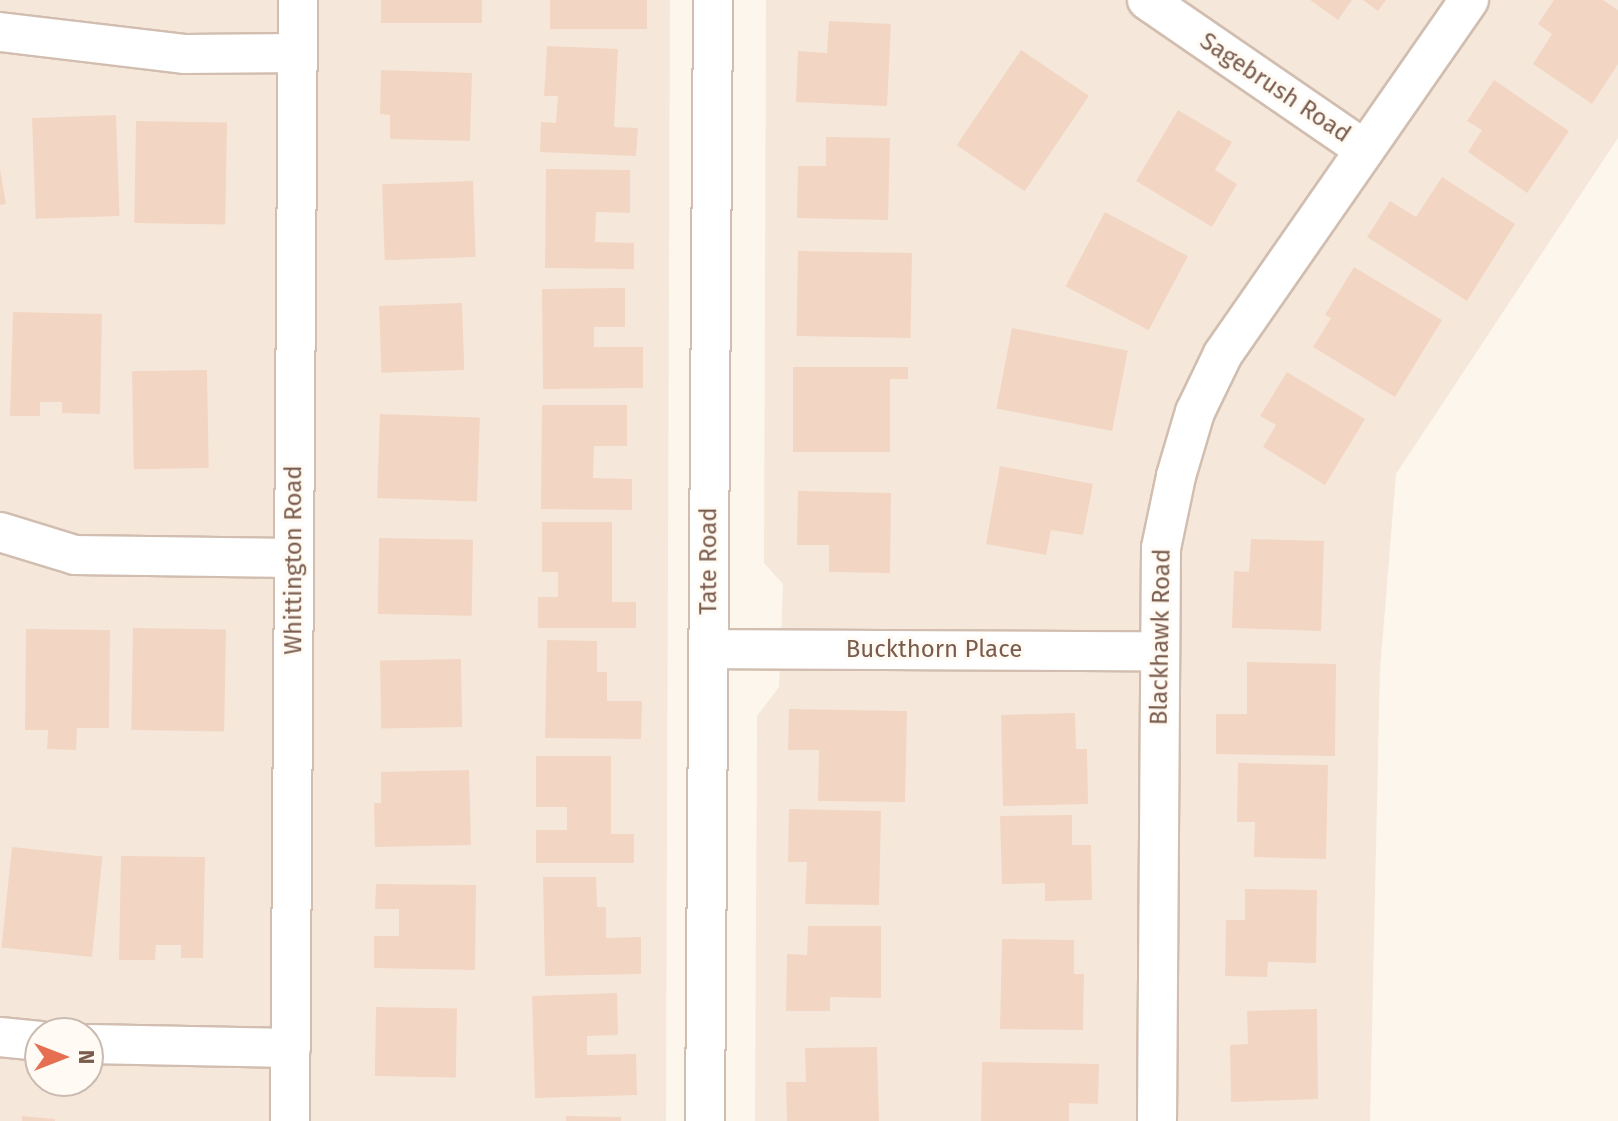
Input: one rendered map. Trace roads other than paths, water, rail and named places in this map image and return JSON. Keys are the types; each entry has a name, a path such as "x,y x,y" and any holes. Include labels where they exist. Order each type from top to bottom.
{"street":[{"name":"Whittington Road","path":"290,1121 298,0"},
{"name":"Tate Road","path":"705,1121 713,0"},
{"name":"Sagebrush Road","path":"1147,0 1364,149"},
{"name":"Blackhawk Road","path":"1157,1121 1161,548 1195,412 1223,354 1469,0"},
{"path":"0,32 184,54 298,53"},
{"path":"0,532 75,555 293,558"},
{"name":"Buckthorn Place","path":"708,649 1159,651"},
{"path":"0,1037 24,1039"},
{"path":"104,1044 291,1048"}]}
